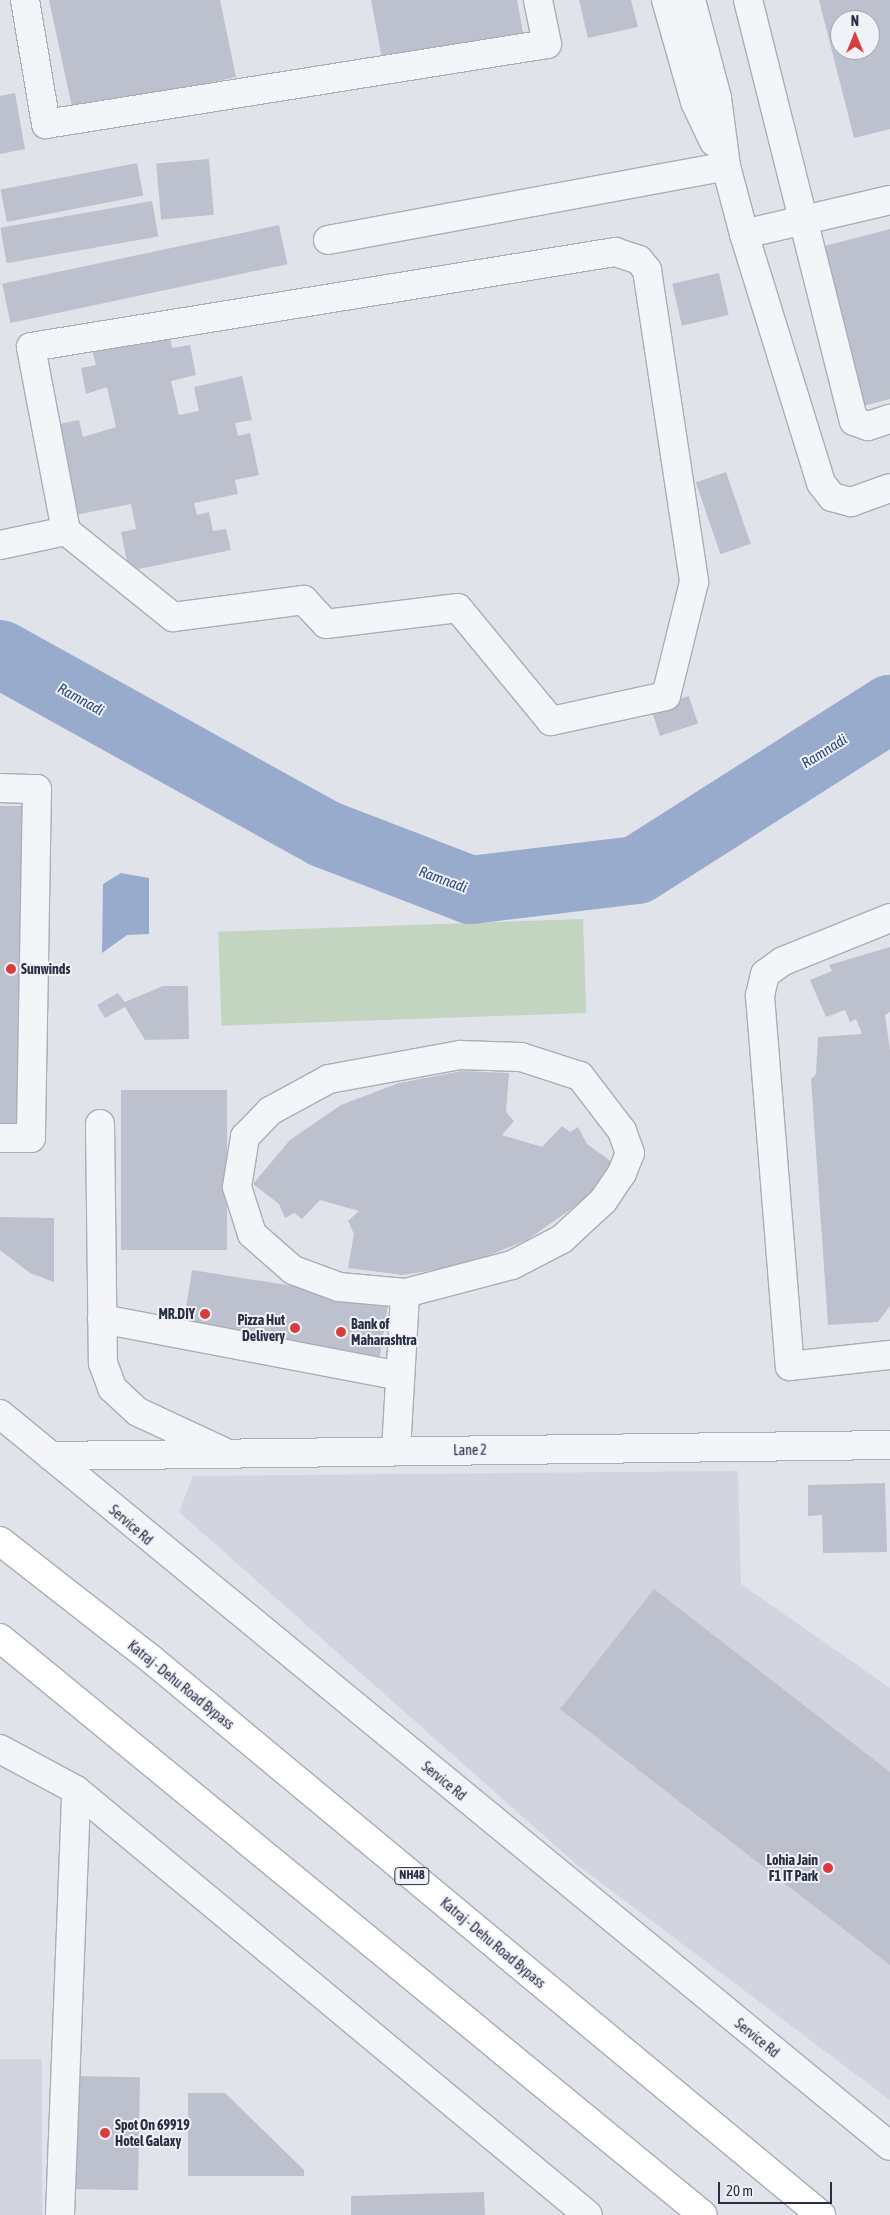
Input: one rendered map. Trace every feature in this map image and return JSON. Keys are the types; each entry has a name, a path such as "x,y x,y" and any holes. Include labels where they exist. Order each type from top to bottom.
{"highway":[{"name":"Katraj - Dehu Road Bypass","path":"0,1541 151,1659 821,2215"},
{"path":"0,1638 703,2215"}],"street":[{"path":"25,0 46,124 547,44 538,0"},
{"path":"666,0 695,102 726,166"},
{"path":"691,0 717,98 726,166 744,234 821,483 832,497 851,502 890,488"},
{"path":"748,0 854,421 868,426 890,419"},
{"path":"328,240 726,166"},
{"path":"744,234 803,217 890,200"},
{"path":"0,544 66,531 173,617 304,600 326,624 458,608 551,722 666,696 694,582 647,270 639,260 615,252 31,347 66,531"},
{"path":"0,788 37,789 32,1138 0,1138"},
{"path":"890,918 783,961 765,974 760,996 790,1366 890,1355"},
{"path":"460,1055 521,1057 580,1076 606,1104 630,1154 603,1200 562,1239 512,1265 405,1293 339,1287 293,1270 252,1234 237,1187 245,1136 270,1111 328,1079 393,1065 460,1055"},
{"path":"100,1124 103,1362 112,1388 138,1412 226,1454"},
{"path":"396,1451 405,1293"},
{"path":"102,1319 400,1376"},
{"name":"Service Rd","path":"0,1414 890,2146"},
{"name":"Lane 2","path":"51,1456 890,1445"},
{"path":"0,1749 76,1790 588,2215"},
{"path":"60,2215 76,1790"}],"shaded area":[{"path":"738,1471 741,1584 890,1688 890,2100 576,1864 179,1512 193,1476"},
{"path":"0,2059 42,2059 42,2215 0,2215"}],"green space":[{"path":"583,919 586,1013 222,1026 218,932"}],"water":[{"path":"121,873 149,878 149,934 127,935 102,953 103,884"}],"building":[{"path":"49,0 220,0 236,77 73,112"},
{"path":"371,0 517,0 524,38 383,64"},
{"path":"579,0 631,0 638,27 588,38"},
{"path":"819,0 890,0 890,129 854,138 834,60 880,60 880,10 830,10 830,43"},
{"path":"15,93 25,149 0,154 0,96"},
{"path":"209,159 214,215 161,219 156,164"},
{"path":"137,163 143,195 7,222 1,190"},
{"path":"152,201 158,236 7,263 0,228"},
{"path":"279,225 287,264 11,323 2,284"},
{"path":"890,229 890,399 863,406 821,247"},
{"path":"719,273 729,315 682,326 672,284"},
{"path":"169,330 172,348 190,345 196,375 171,381 179,415 199,411 194,387 242,376 252,420 235,423 238,436 250,433 259,475 235,480 238,494 194,503 197,515 209,512 213,531 226,529 231,550 129,571 121,532 136,529 131,504 70,516 59,424 79,420 83,437 116,427 107,387 86,394 81,368 96,365 91,346"},
{"path":"726,472 751,544 720,554 696,482"},
{"path":"689,696 698,724 660,736 651,708"},
{"name":"Sunwinds","path":"0,806 24,806 24,1132 0,1132"},
{"path":"890,947 890,1012 885,1015 890,1050 890,1306 878,1322 828,1325 811,1079 816,1074 818,1037 862,1034 856,1019 850,1022 845,1010 826,1017 810,980 832,971 829,965"},
{"path":"163,986 188,986 189,1039 145,1040 125,1007 105,1018 97,1005 118,993 125,1002"},
{"path":"462,1071 509,1073 506,1112 514,1121 502,1135 542,1147 562,1126 570,1132 578,1127 587,1144 616,1165 584,1200 527,1240 465,1265 403,1275 348,1268 354,1234 348,1221 359,1211 320,1200 302,1219 294,1213 285,1218 279,1204 253,1184 290,1140 341,1105 399,1083"},
{"path":"121,1090 227,1090 227,1250 121,1250"},
{"path":"0,1217 54,1218 54,1282 30,1273 0,1250"},
{"path":"192,1270 389,1301 379,1363 182,1332"},
{"path":"885,1483 887,1552 823,1553 822,1515 808,1516 808,1485"},
{"name":"Lohia Jain F1 IT Park","path":"654,1589 890,1772 890,1965 560,1709"},
{"name":"Spot On 69919 Hotel Galaxy","path":"73,2076 140,2077 138,2190 71,2189"},
{"path":"188,2093 225,2093 304,2170 304,2176 188,2176"},
{"path":"484,2192 485,2215 351,2215 351,2196"}],"waterway":[{"name":"Ramnadi","path":"0,654 325,834 471,890 637,870 890,709"}],"place":[{"name":"Sunwinds","path":"11,969"},
{"name":"MR.DIY","path":"205,1314"},
{"name":"Pizza Hut Delivery","path":"295,1328"},
{"name":"Bank of Maharashtra","path":"341,1332"},
{"name":"Lohia Jain F1 IT Park","path":"828,1868"},
{"name":"Spot On 69919 Hotel Galaxy","path":"105,2133"}]}
